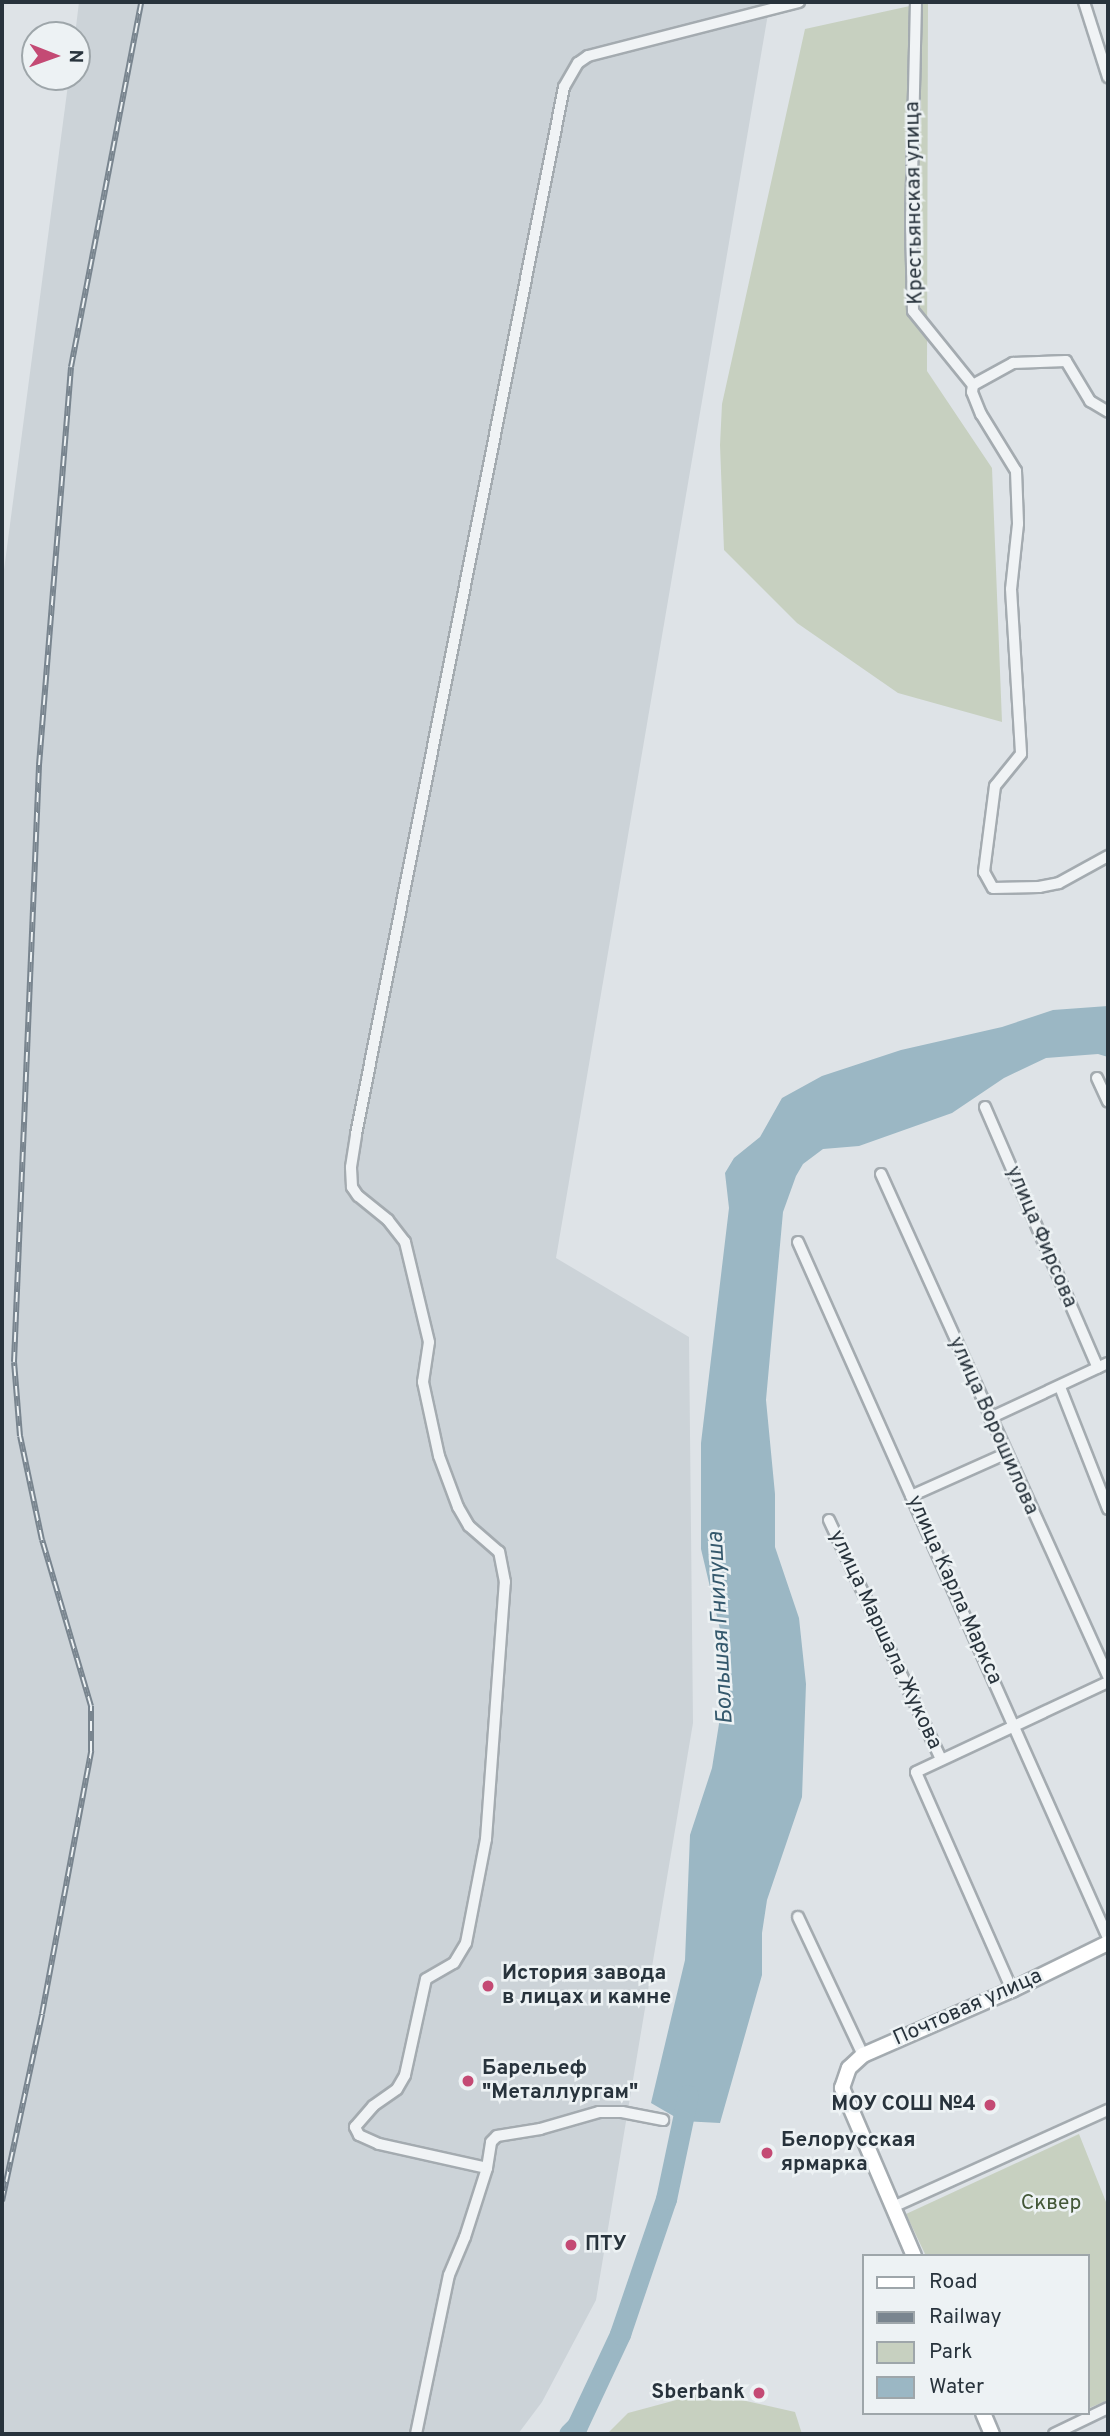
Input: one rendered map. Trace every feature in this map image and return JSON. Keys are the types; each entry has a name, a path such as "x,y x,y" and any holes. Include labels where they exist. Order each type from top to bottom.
{"main road":[{"name":"Почтовая улица","path":"863,2056 1012,1990 1108,1940"},
{"path":"863,2056 849,2068 842,2088 913,2254"},
{"path":"984,2415 992,2434"}],"street":[{"path":"487,2168 379,2144 359,2135 355,2127 363,2114 390,2095 401,2082 410,2058 426,1979 454,1963 466,1943 486,1839 505,1582 499,1552 470,1526 464,1517 439,1456 424,1382 429,1342 405,1242 388,1220 358,1196 352,1186 351,1167 564,87 578,63 588,56 799,2"},
{"name":"Крестьянская улица","path":"916,2 911,223 914,311 973,385"},
{"path":"1084,2 1108,77"},
{"path":"1108,412 1090,401 1066,361 1013,363 973,385 972,392 981,414 1016,471 1018,524 1011,589 1021,754 995,786 984,872 993,888 1040,887 1059,883 1108,856"},
{"path":"1097,1078 1108,1102"},
{"name":"улица Фирсова","path":"985,1107 1103,1366"},
{"name":"улица Ворошилова","path":"881,1174 1005,1454 1108,1676"},
{"name":"улица Карла Маркса","path":"798,1242 1015,1724 1108,1940"},
{"path":"990,1418 1103,1366"},
{"path":"1060,1387 1108,1509"},
{"path":"911,1496 1005,1454"},
{"name":"улица Маршала Жукова","path":"829,1520 941,1759 916,1772 1012,1990"},
{"path":"941,1759 1108,1682"},
{"path":"798,1917 863,2056"},
{"path":"893,2207 1108,2110"},
{"path":"416,2434 449,2275 465,2237 487,2168 491,2142 497,2136 541,2129 599,2112 622,2112 663,2120"},
{"path":"1054,2434 1108,2408"}],"shaded area":[{"path":"79,2 770,2 556,1258 689,1337 693,1723 596,2300 542,2402 518,2434 2,2434 2,585 67,91 91,91 91,21 77,21"}],"green space":[{"path":"928,2 927,371 992,468 1002,722 898,693 797,623 724,550 720,445 722,404 805,29"},
{"name":"Сквер","path":"1079,2134 1108,2207 1108,2400 1089,2408 1089,2254 925,2254 906,2214"},
{"path":"706,2392 795,2412 802,2434 607,2434 628,2413"}],"water":[{"path":"1108,1006 1108,1057 1098,1054 1046,1058 1004,1078 952,1113 859,1146 823,1149 803,1164 796,1176 783,1212 766,1400 775,1494 775,1547 799,1618 806,1684 802,1797 767,1900 762,1933 762,1975 720,2123 682,2121 651,2103 685,1960 690,1835 712,1768 725,1686 723,1642 701,1549 701,1443 729,1208 725,1173 734,1158 760,1137 782,1098 822,1076 901,1050 1002,1027 1053,1010"}],"waterway":[{"name":"Большая Гнилуша","path":"569,2434 577,2426 620,2334 666,2199 688,2095"}],"railway":[{"path":"2,2201 42,2014 91,1751 91,1706 42,1540 20,1436 14,1362 39,765 71,367 141,2"}],"place":[{"name":"История завода в лицах и камне","path":"488,1986"},
{"name":"Барельеф \"Металлургам\"","path":"468,2081"},
{"name":"МОУ СОШ №4","path":"990,2105"},
{"name":"Белорусская ярмарка","path":"767,2153"},
{"name":"ПТУ","path":"571,2245"},
{"name":"Sberbank","path":"759,2393"}]}
